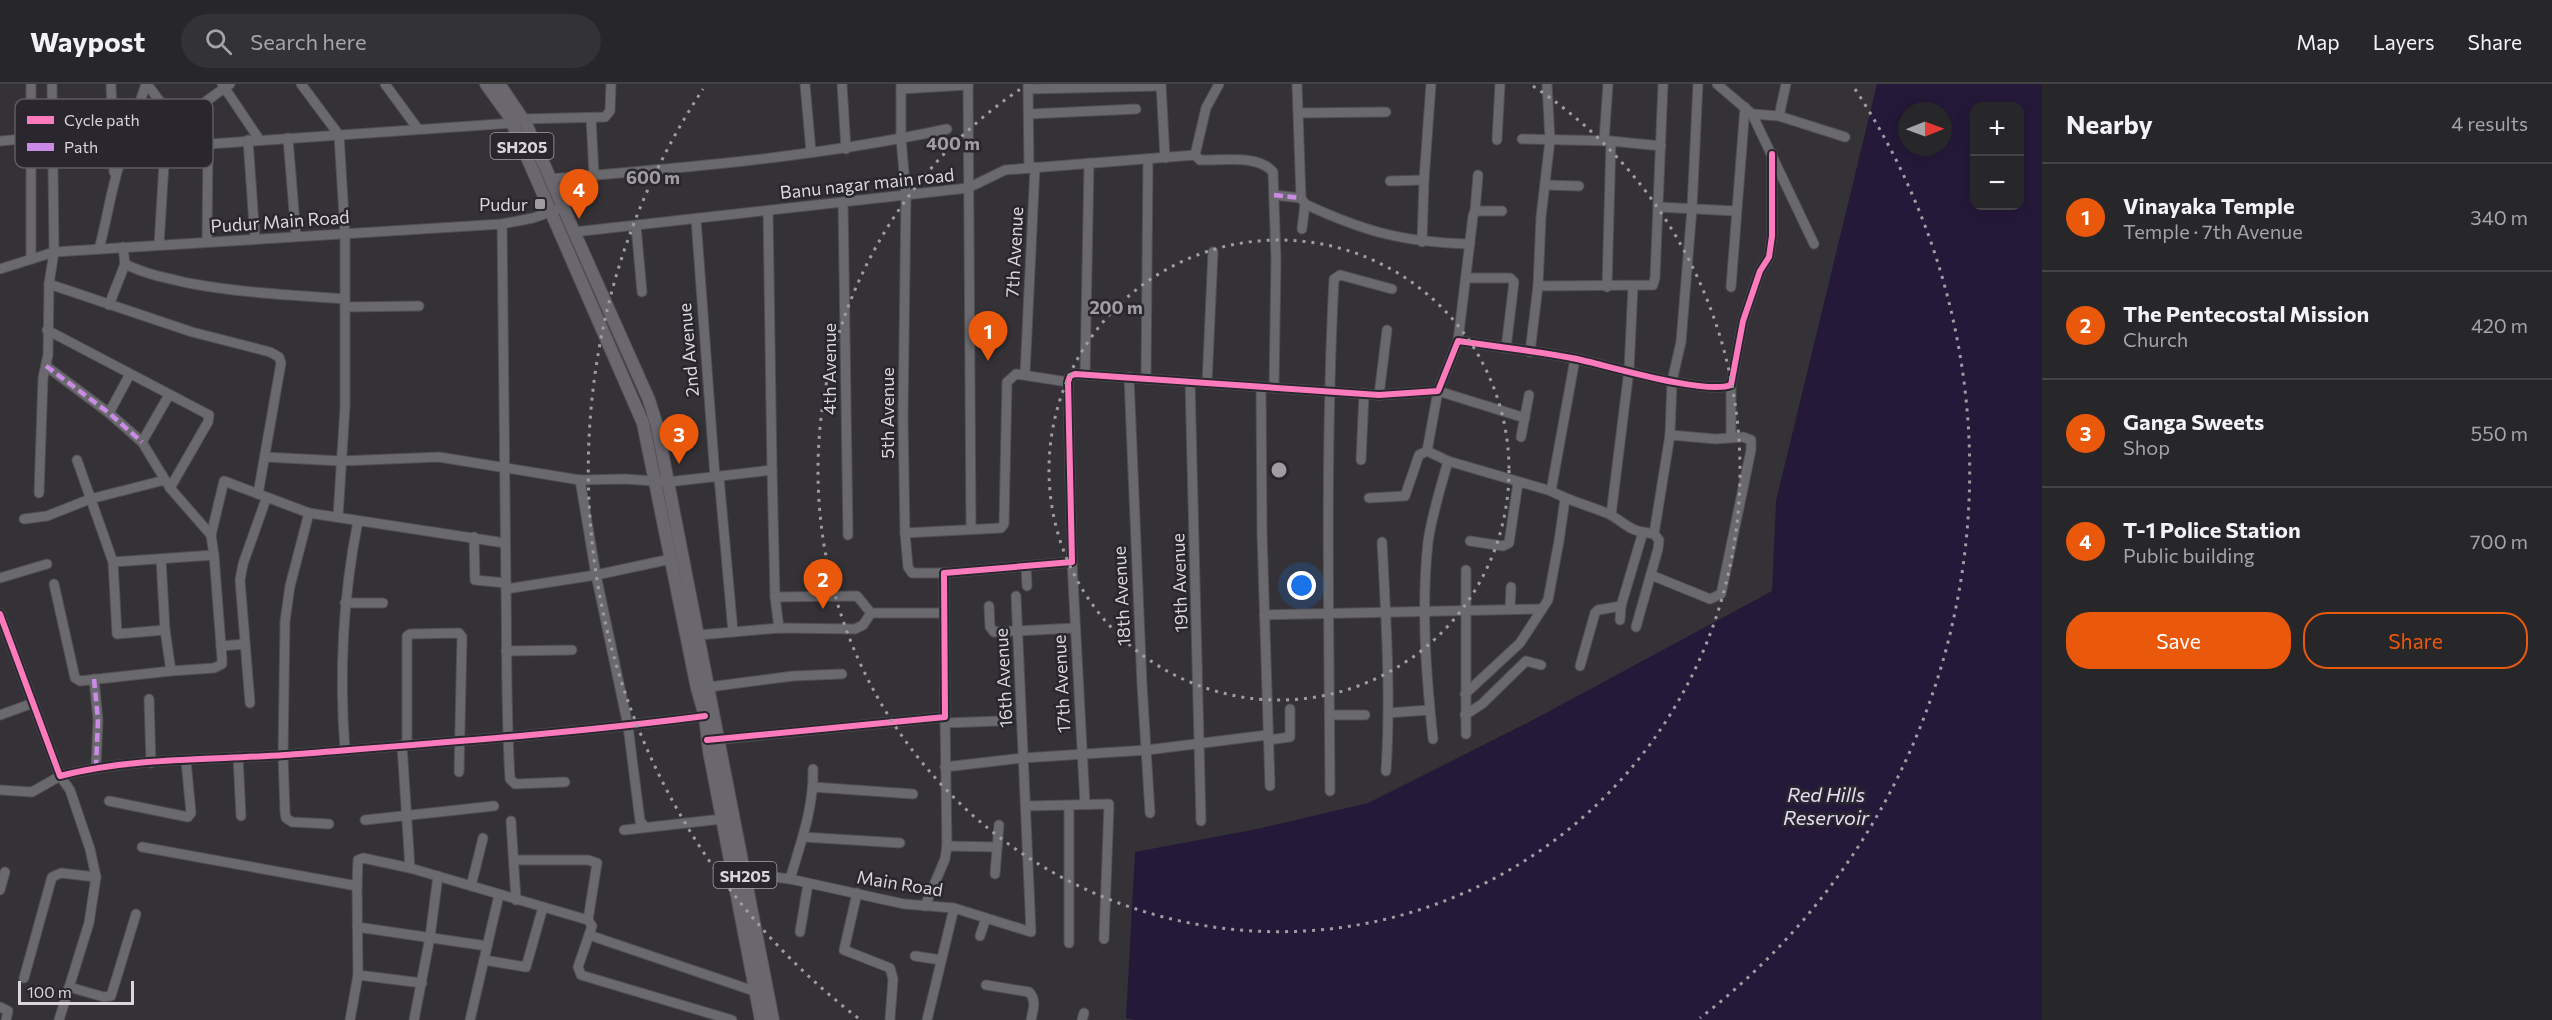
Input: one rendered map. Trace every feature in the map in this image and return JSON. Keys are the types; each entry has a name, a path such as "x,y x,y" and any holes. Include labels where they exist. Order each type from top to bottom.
{"main road":[{"name":"SH205","path":"486,84 517,121 556,209 643,423 662,481 671,559 697,688 705,716 714,736 739,872 761,1020"},
{"path":"499,84 550,179 556,209 574,232 649,400 657,426 662,481 699,635 709,687 714,736"},
{"name":"SH205","path":"714,736 722,819 739,872 773,1020"}],"street":[{"path":"32,84 32,99"},
{"path":"52,84 52,99"},
{"path":"111,84 111,99"},
{"path":"147,84 158,99"},
{"path":"142,99 147,84"},
{"path":"301,84 339,135 345,233 345,407 338,517"},
{"path":"385,84 418,129"},
{"path":"213,143 517,121 591,118 609,115 611,84"},
{"path":"805,84 811,152"},
{"path":"842,84 846,149"},
{"path":"1195,155 1206,108 1219,84"},
{"path":"1297,84 1303,201 1302,229"},
{"path":"1422,242 1431,84"},
{"path":"1497,140 1500,84"},
{"path":"1530,352 1539,286 1541,217 1550,140 1547,84"},
{"path":"1607,286 1608,84"},
{"path":"1539,286 1652,285 1655,280 1663,84"},
{"path":"1654,534 1670,435 1672,381 1681,342 1692,208 1698,84"},
{"path":"1717,84 1748,110 1772,154 1814,244"},
{"path":"1779,116 1786,84"},
{"path":"206,99 225,85 259,139"},
{"path":"901,87 968,85 971,530"},
{"path":"1029,87 1161,85 1165,158"},
{"name":"5th Avenue","path":"901,87 901,139 906,195 903,417 905,533 908,567 912,573 944,573"},
{"name":"7th Avenue","path":"1024,374 1032,168 1029,87"},
{"path":"1029,114 1136,109"},
{"path":"1748,110 1779,116 1845,137"},
{"path":"1731,288 1736,211 1748,110"},
{"path":"1299,113 1386,112"},
{"path":"591,118 594,175"},
{"path":"550,179 650,171 846,149 947,129"},
{"path":"288,138 296,236"},
{"path":"1522,139 1608,141 1661,146"},
{"path":"0,141 15,140"},
{"path":"248,140 255,239"},
{"path":"1731,437 1731,385 1743,321 1760,271 1769,257 1772,236 1772,154"},
{"name":"Banu nagar main road","path":"574,232 968,188 1005,170 1195,155 1200,160 1251,161 1267,165 1273,172 1274,195"},
{"path":"1146,379 1149,159"},
{"path":"1085,374 1089,163"},
{"path":"31,259 33,168"},
{"path":"39,493 42,389 46,366 49,284 54,252 53,168"},
{"path":"99,249 111,205 114,168"},
{"path":"114,176 117,168"},
{"path":"159,245 164,168"},
{"path":"207,242 208,168"},
{"path":"1427,451 1438,391 1458,341 1478,175"},
{"path":"1390,181 1424,180"},
{"path":"1545,185 1579,186"},
{"path":"1274,388 1276,259 1274,195 1303,201 1361,228 1422,242 1470,244"},
{"name":"4th Avenue","path":"843,202 848,535"},
{"path":"1658,207 1736,211"},
{"name":"Pudur Main Road","path":"0,269 54,252 502,224 556,209"},
{"path":"768,211 775,597 779,628"},
{"path":"1475,211 1502,211"},
{"name":"2nd Avenue","path":"696,219 717,477 733,632"},
{"path":"502,224 507,736 510,778 512,783 565,782"},
{"path":"636,226 642,292"},
{"path":"109,305 125,264 123,248"},
{"path":"1207,383 1213,252"},
{"path":"125,264 144,273 225,290 345,303 419,306"},
{"path":"1330,791 1328,391 1336,276 1340,275 1392,289"},
{"path":"1466,278 1514,280 1506,348"},
{"path":"49,284 192,332 270,352 279,357 281,363 265,457 262,496 240,580 250,702"},
{"path":"1611,515 1629,370 1633,286"},
{"path":"24,519 47,516 90,499 168,484 208,422 209,415 47,330"},
{"path":"1379,395 1387,330"},
{"path":"1458,341 1575,358 1672,381 1722,388 1731,385"},
{"path":"1551,491 1575,358"},
{"path":"46,366 109,413 142,442 168,484 211,535"},
{"path":"109,413 130,374"},
{"path":"905,533 995,529 1001,528 1004,524 1006,390 1011,377 1016,374 1068,382 1070,376 1085,374 1379,395 1438,391 1525,418"},
{"name":"18th Avenue","path":"1129,377 1142,685 1150,813"},
{"name":"17th Avenue","path":"1068,382 1072,562 1084,804"},
{"name":"19th Avenue","path":"1190,382 1201,821"},
{"path":"1261,387 1264,615 1270,786"},
{"path":"1361,460 1364,394"},
{"path":"1521,437 1529,394"},
{"path":"142,442 169,395"},
{"path":"1651,575 1710,599 1721,594 1751,450 1751,440 1670,435"},
{"path":"1427,451 1448,461 1551,491 1565,499 1611,515 1636,531 1654,534 1659,540 1658,549 1636,627"},
{"path":"1369,498 1405,496 1419,455 1427,451"},
{"path":"265,457 341,462 439,457 580,480 662,481 772,470"},
{"path":"77,460 113,562 117,634 165,630"},
{"path":"1433,740 1424,653 1425,583 1428,540 1448,461"},
{"path":"580,480 596,575 628,726 640,821 645,827"},
{"path":"54,584 72,671 75,678 80,681 222,664 211,535 224,481 309,513 505,543"},
{"path":"1470,541 1503,546 1509,543 1518,483"},
{"path":"1465,694 1520,643 1548,600 1565,499"},
{"path":"309,513 286,613 283,755 286,818 292,822 329,824"},
{"path":"345,750 342,715 345,603 348,572 358,521"},
{"path":"1620,620 1621,606 1643,532"},
{"path":"474,537 475,580 506,586 596,575 671,559"},
{"path":"1382,542 1388,713 1386,771"},
{"path":"113,562 214,555"},
{"path":"161,559 165,630 171,670"},
{"path":"925,906 945,859 947,846 944,573 1072,562"},
{"path":"0,578 47,564"},
{"path":"1026,566 1027,586"},
{"path":"1466,570 1466,734"},
{"path":"1510,609 1511,587"},
{"path":"775,597 857,596 871,613"},
{"name":"16th Avenue","path":"1016,596 1031,932"},
{"path":"345,603 383,603"},
{"path":"989,606 991,631 1017,632 1075,628"},
{"path":"1580,666 1595,613 1598,610 1621,606"},
{"path":"1264,615 1540,609"},
{"path":"871,613 944,613"},
{"path":"699,635 779,628 855,629 862,625 871,613"},
{"path":"0,614 60,776 70,790 90,849 96,877 89,923 59,1020"},
{"path":"410,868 405,745 407,640 410,634 462,634 459,772"},
{"path":"221,646 245,644"},
{"path":"506,651 572,650"},
{"path":"1466,715 1482,704 1526,661 1541,666"},
{"path":"709,687 793,676 842,674"},
{"path":"94,679 98,720 96,766"},
{"path":"149,699 151,763"},
{"path":"0,715 33,703"},
{"path":"945,767 1023,758 1147,750 1267,737 1290,737 1290,709"},
{"path":"1388,713 1429,710"},
{"path":"1330,715 1365,715"},
{"path":"0,789 32,792 60,776 96,766 345,750 628,726 705,716"},
{"path":"714,736 945,720 999,721"},
{"path":"238,757 240,816"},
{"path":"109,801 188,817 191,813 186,761"},
{"path":"790,879 803,837 813,787 813,769"},
{"path":"813,787 913,794"},
{"path":"1026,806 1108,804 1104,939"},
{"path":"365,820 494,806"},
{"path":"1069,806 1069,943"},
{"path":"624,830 722,819"},
{"path":"511,822 516,900"},
{"path":"995,874 999,825"},
{"path":"803,837 900,843"},
{"path":"471,886 483,838"},
{"path":"947,846 997,847"},
{"path":"142,847 357,886"},
{"path":"350,1020 358,975 357,866 358,860 363,858 410,868 588,920 592,926 578,967 581,975 732,1020"},
{"path":"514,860 588,860 597,863 588,920"},
{"path":"0,890 6,872"},
{"name":"Main Road","path":"739,872 790,879 925,906 954,908 1031,932"},
{"path":"24,978 52,878 61,873 96,877"},
{"path":"414,1020 430,937 438,876"},
{"path":"800,932 808,884"},
{"path":"857,893 844,950 890,968 893,972 890,1019"},
{"path":"470,1020 499,894"},
{"path":"484,960 526,967 543,907"},
{"path":"927,1020 954,908"},
{"path":"69,987 104,997 111,996 136,914"},
{"path":"980,936 986,918"},
{"path":"357,927 487,946"},
{"path":"589,935 756,992"},
{"path":"915,956 941,960"},
{"path":"358,975 422,983"},
{"path":"986,985 1029,992 1034,1002 1031,1020"},
{"path":"0,1007 8,1011 6,1020"}],"water":[{"name":"Red Hills Reservoir","path":"1877,84 2042,84 2042,1020 1133,1020 1126,1018 1135,852 1257,829 1368,803 1533,720 1772,591 1776,501"}],"marked path":[{"path":"1274,195 1301,198"},
{"path":"46,366 109,413 142,442"},
{"path":"94,679 98,720 96,766"}],"cycle path":[{"path":"707,740 945,717 944,573 1072,562 1068,382 1070,376 1075,374 1379,395 1438,391 1458,341 1562,356 1679,383 1718,387 1731,385 1743,321 1760,271 1769,257 1772,236 1772,154"},
{"path":"0,614 60,776 144,762 285,755 443,743 705,716"}],"place":[{"name":"Pudur","path":"540,204"},
{"name":"T-1 Police Station","path":"579,219"},
{"name":"Vinayaka Temple","path":"988,361"},
{"name":"Ganga Sweets","path":"679,464"},
{"name":"The Pentecostal Mission","path":"823,609"}]}
